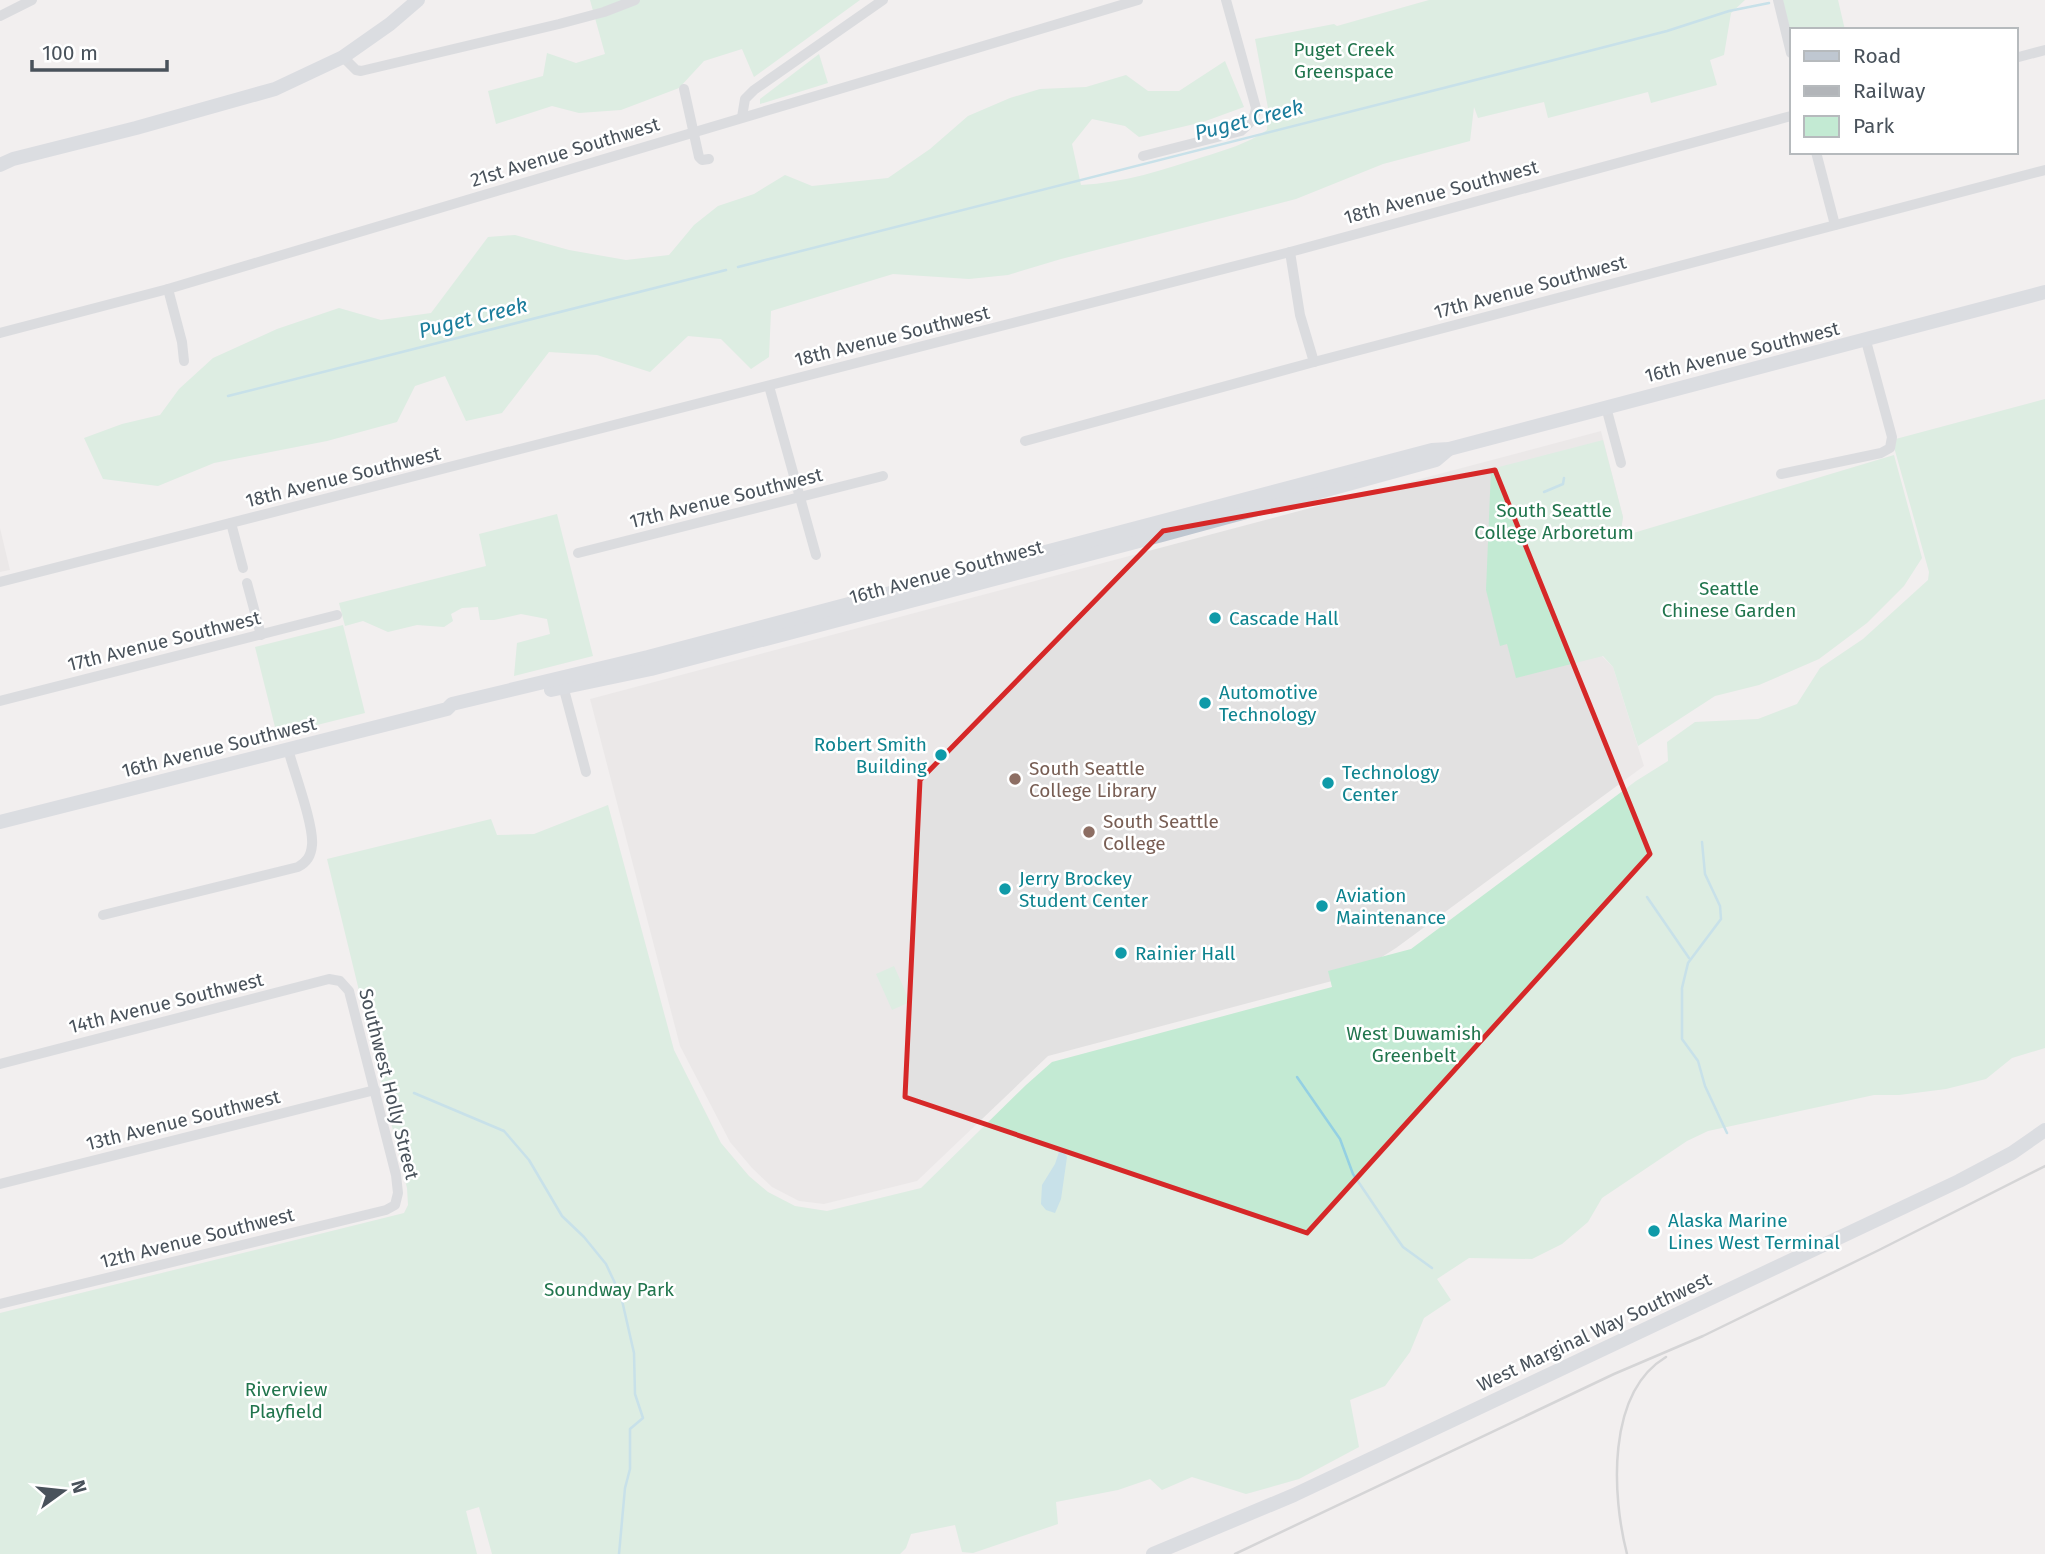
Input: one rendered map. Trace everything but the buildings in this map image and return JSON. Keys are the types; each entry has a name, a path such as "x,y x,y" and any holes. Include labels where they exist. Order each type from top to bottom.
{"street":[{"path":"0,16 32,0"},
{"path":"0,165 35,153 267,91 304,77 343,57 390,24 418,0"},
{"path":"343,57 356,70 361,71 559,24 604,12 635,0"},
{"path":"742,117 743,103 749,94 883,0"},
{"name":"21st Avenue Southwest","path":"0,333 168,289 1138,0"},
{"path":"1143,156 1241,131 1255,115 1256,108 1226,0"},
{"path":"1778,0 1790,49"},
{"path":"2017,57 2045,50"},
{"path":"684,89 699,157 702,160 709,159"},
{"name":"18th Avenue Southwest","path":"0,582 1290,252 1790,116"},
{"path":"1817,154 1835,225"},
{"name":"17th Avenue Southwest","path":"1026,441 1314,362 2045,170"},
{"path":"1290,252 1300,315 1314,362"},
{"path":"168,289 183,342 184,361"},
{"name":"16th Avenue Southwest","path":"0,821 447,709 452,704 562,683 1405,457 1449,449 2045,292"},
{"path":"1781,474 1881,453 1890,448 1892,437 1866,341"},
{"path":"769,386 816,555"},
{"path":"1606,407 1621,463"},
{"name":"17th Avenue Southwest","path":"578,553 883,476"},
{"path":"231,523 243,568"},
{"path":"247,583 261,635"},
{"name":"17th Avenue Southwest","path":"0,701 337,615"},
{"path":"562,683 586,772"},
{"path":"103,915 298,867 305,863 311,853 312,835 288,749"},
{"name":"14th Avenue Southwest","path":"0,1063 329,979 340,981"},
{"name":"Southwest Holly Street","path":"340,981 349,991 396,1175 398,1198"},
{"name":"13th Avenue Southwest","path":"0,1184 375,1090"},
{"name":"West Marginal Way Southwest","path":"1153,1554 1294,1495 1959,1181 2011,1153 2045,1130"},
{"name":"12th Avenue Southwest","path":"0,1304 386,1210 395,1205 398,1198"}],"highlighted area":[{"path":"1495,470 1650,854 1307,1233 905,1097 920,780 1163,531"}],"shaded area":[{"name":"South Seattle College","path":"1601,431 1623,517 1602,656 1613,667 1644,766 1396,948 1366,967 1332,981 1048,1056 917,1181 824,1204 799,1201 772,1187 730,1142 680,1046 590,699"},
{"path":"0,528 10,570 0,572"}],"green space":[{"path":"590,0 860,0 754,77 742,49 704,61 679,88 621,110 579,113 552,106 496,124 488,91 543,76 547,53 576,63 605,54"},
{"name":"Puget Creek Greenspace","path":"1429,0 1745,0 1731,13 1724,55 1710,60 1717,85 1651,103 1648,92 1548,118 1544,102 1478,118 1474,107 1470,141 1383,164 1296,199 1008,275 969,279 893,274 771,311 769,357 751,369 721,339 688,336 650,372 597,355 549,352 502,413 466,421 445,376 415,386 397,422 327,441 214,463 158,486 103,479 84,438 122,424 160,415 179,389 213,358 277,329 339,308 381,320 431,313 488,237 515,235 569,250 626,260 669,255 694,225 718,206 754,194 785,175 812,186 888,178 930,149 968,116 1010,98 1040,89 1086,87 1126,75 1148,91 1179,91 1225,61 1244,107 1203,122 1139,137 1125,126 1092,119 1072,144 1081,185 1112,182 1173,167 1244,143 1267,130 1268,108 1255,39 1334,24 1337,26"},
{"path":"1782,0 1838,0 1845,28 1790,28 1790,30"},
{"path":"819,54 828,83 760,104 760,99"},
{"path":"2045,399 2045,1048 2012,1058 1986,1079 1946,1089 1874,1095 1708,1131 1687,1141 1602,1198 1588,1222 1562,1244 1532,1259 1469,1258 1437,1279 1451,1300 1424,1318 1410,1352 1385,1386 1350,1400 1359,1447 1299,1479 1246,1494 1192,1477 1162,1490 1150,1479 1118,1490 1056,1502 1058,1524 973,1553 962,1552 955,1525 911,1534 906,1548 900,1554 492,1554 479,1507 466,1511 477,1554 0,1554 0,1313 404,1213 408,1205 407,1188 327,859 491,819 497,835 534,834 608,805 674,1050 721,1143 749,1176 768,1192 795,1206 827,1211 921,1188 1052,1062 1332,987 1328,971 1411,949 1636,781 1668,761 1667,742 1695,722 1758,719 1797,704 1820,668 1863,639 1928,580 1929,572 1892,440"},
{"name":"Seattle Chinese Garden","path":"1603,440 1623,517 1620,537 1894,455 1922,558 1904,586 1867,623 1819,659 1759,685 1715,696 1638,746 1613,667 1603,656 1516,678 1507,644 1500,646 1486,590 1491,469"},
{"path":"557,514 593,656 514,676 517,643 550,634 547,619 521,614 480,620 478,607 462,608 451,614 453,621 444,627 417,625 388,632 363,621 345,626 339,603 486,566 479,534"},
{"path":"343,625 365,713 277,735 255,647"},
{"path":"894,966 910,1002 892,1010 876,974"}],"water":[{"path":"1064,1151 1067,1157 1061,1199 1055,1213 1046,1210 1041,1204 1042,1185 1059,1152"}],"waterway":[{"name":"Puget Creek","path":"738,267 1667,31 1729,11 1769,3"},
{"name":"Puget Creek","path":"228,396 726,270"},
{"path":"1544,492 1563,484 1564,478"},
{"path":"1702,842 1705,874 1720,906 1721,919 1688,963 1682,988 1682,1039 1698,1061 1705,1086 1727,1133"},
{"path":"1647,897 1689,958"},
{"path":"1297,1077 1340,1139 1353,1174 1403,1247 1432,1268"},
{"path":"414,1093 504,1131 529,1160 562,1216 606,1264 621,1296 634,1353 635,1394 643,1418 630,1429 630,1469 625,1488 619,1554"}],"railway":[{"path":"1235,1554 1614,1374 1703,1336 2045,1166"},
{"path":"1627,1554 1618,1504 1617,1476 1623,1420 1632,1395 1646,1373 1666,1357"}],"place":[{"name":"Cascade Hall","path":"1215,618"},
{"name":"Automotive Technology","path":"1205,703"},
{"name":"Robert Smith Building","path":"941,755"},
{"name":"South Seattle College Library","path":"1015,779"},
{"name":"Technology Center","path":"1328,783"},
{"name":"South Seattle College","path":"1089,832"},
{"name":"Jerry Brockey Student Center","path":"1005,889"},
{"name":"Aviation Maintenance","path":"1322,906"},
{"name":"Rainier Hall","path":"1121,953"},
{"name":"Alaska Marine Lines West Terminal","path":"1654,1231"}],"park label":[{"name":"South Seattle College Arboretum","path":"1554,521"},
{"name":"West Duwamish Greenbelt","path":"1414,1044"},
{"name":"Soundway Park","path":"609,1289"},
{"name":"Riverview Playfield","path":"286,1400"}]}
